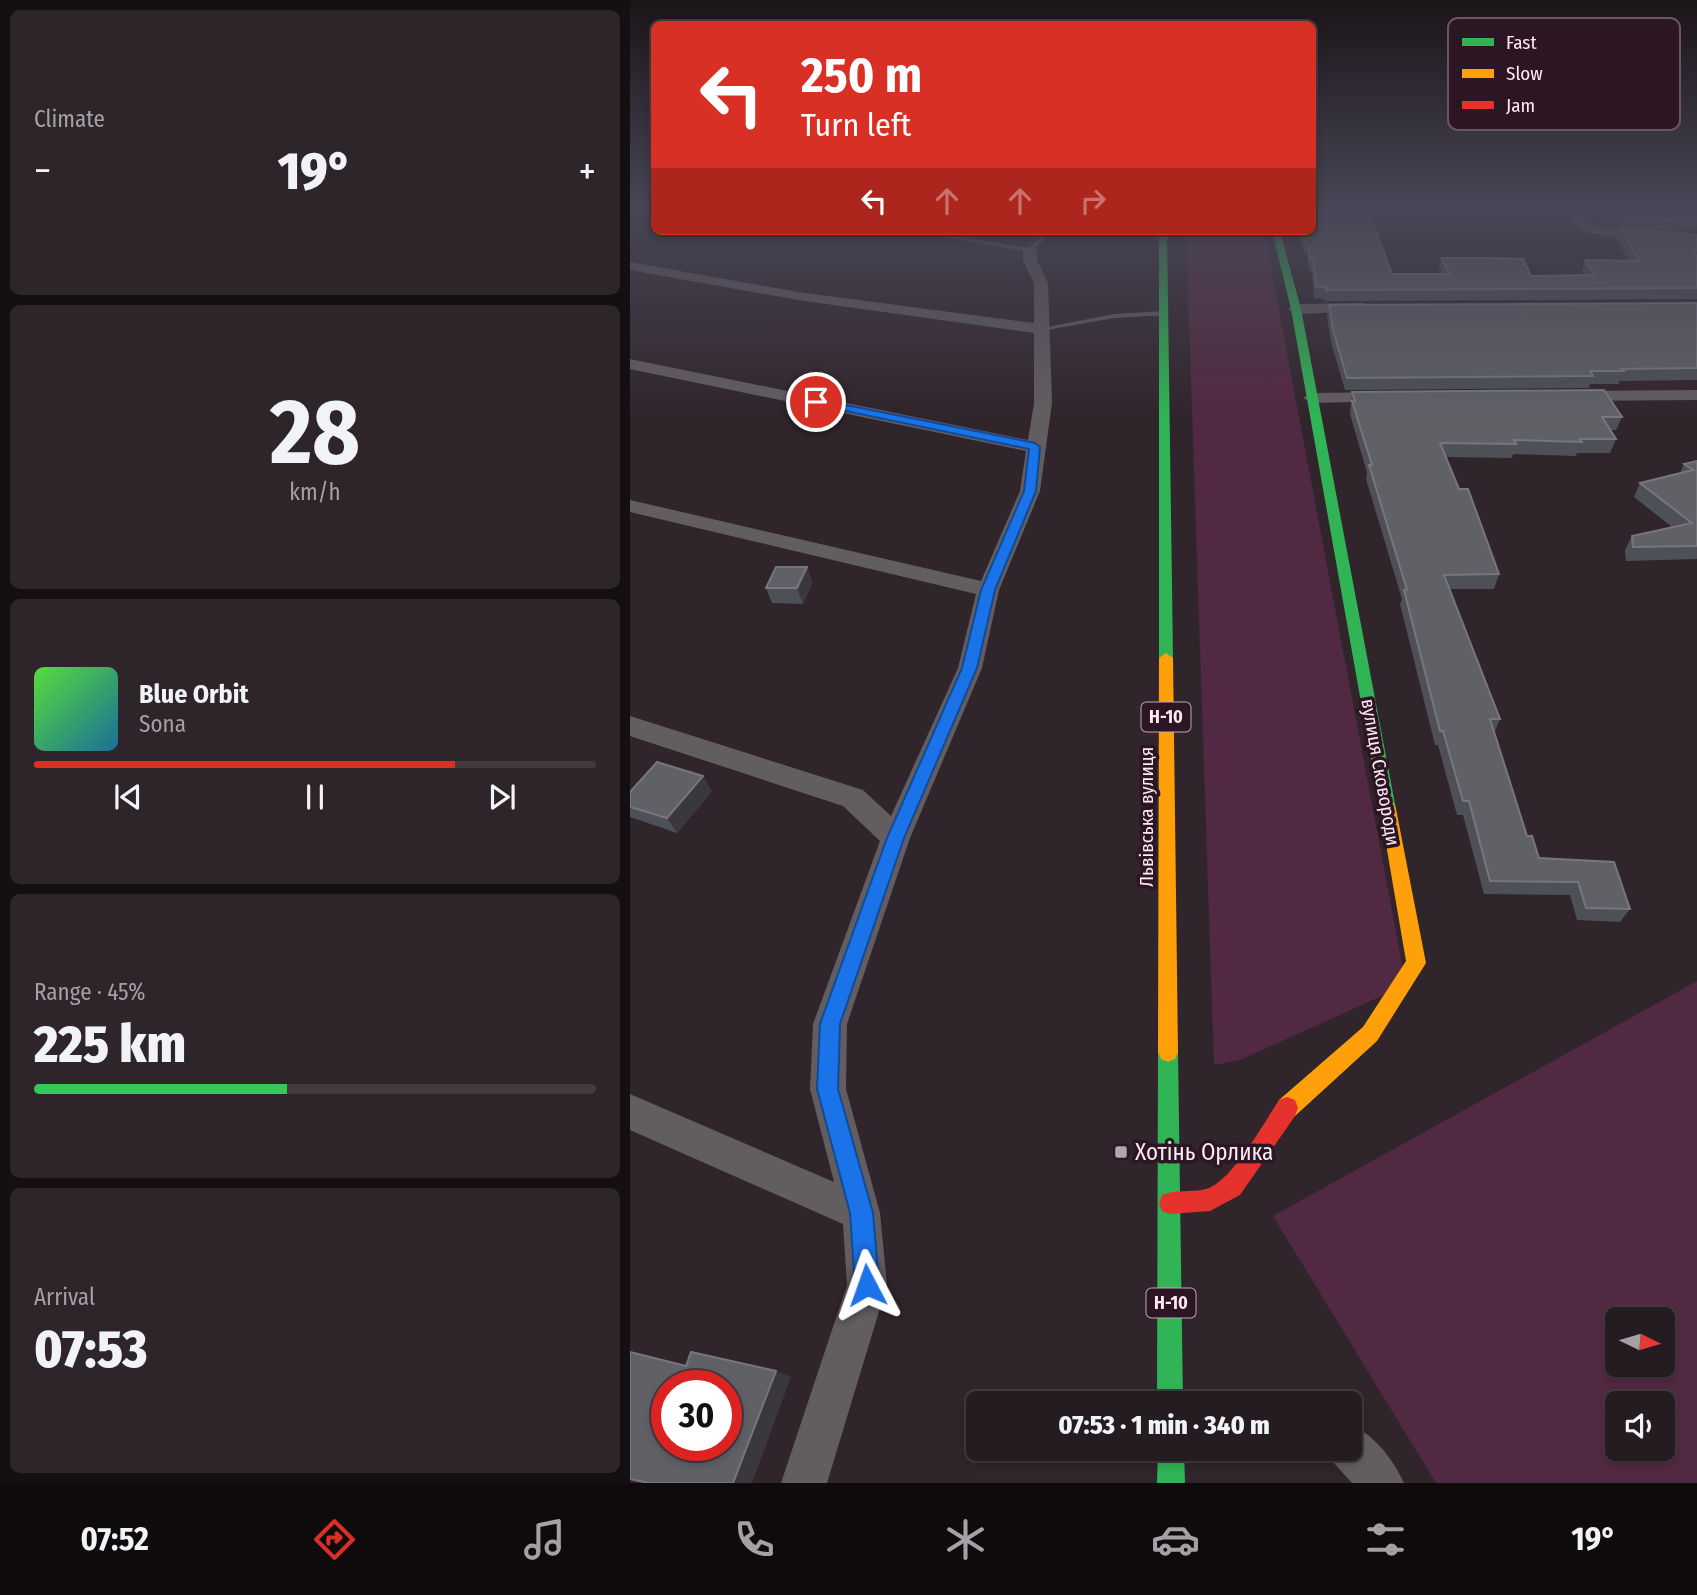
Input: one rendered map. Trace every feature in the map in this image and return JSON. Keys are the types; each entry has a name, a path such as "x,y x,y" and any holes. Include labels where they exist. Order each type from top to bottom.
{"main road":[{"name":"Львівська вулиця","path":"1164,277 1170,1391"},
{"name":"вулиця Сковороди","path":"1170,1203 1210,1200 1232,1187 1292,1101 1370,1034 1416,963 1296,309 1288,277"},
{"path":"1171,1461 1171,1483"}],"street":[{"path":"689,277 798,296 1041,329"},
{"path":"804,1483 867,1285 861,1213 828,1089 830,1024 895,838 970,668 988,590 1030,491 1043,402 1041,283 1038,277"},
{"path":"1296,309 1379,308"},
{"path":"630,364 1035,447"},
{"path":"1553,397 1697,395"},
{"path":"1312,398 1406,397"},
{"path":"630,506 988,590"},
{"path":"630,726 853,798 895,838"},
{"path":"630,1112 861,1213"},
{"path":"1362,1461 1381,1483"}],"lane":[{"path":"1041,329 1114,316 1165,313"}],"shaded area":[{"path":"1188,277 1273,277 1406,985 1240,1060 1214,1065"},
{"path":"1697,981 1697,1483 1436,1483 1273,1216"}],"building":[{"path":"1315,277 1697,277 1697,288 1326,290 1326,287 1316,287"},
{"path":"1697,303 1697,368 1590,371 1593,376 1347,378 1333,330 1329,305"},
{"path":"1604,390 1622,417 1602,417 1616,439 1580,439 1582,442 1514,440 1516,444 1440,443 1459,489 1468,489 1499,574 1444,575 1500,719 1490,719 1527,836 1532,836 1539,858 1614,862 1630,909 1586,908 1578,882 1490,881 1469,801 1463,801 1443,731 1440,731 1404,590 1407,590 1352,401 1355,401 1352,392"},
{"path":"1697,461 1697,546 1633,547 1632,536 1692,523 1640,483 1693,470 1684,464"},
{"path":"776,567 807,567 797,588 766,588"},
{"path":"657,762 703,776 667,818 630,807 630,792"},
{"path":"630,1352 686,1366 691,1352 776,1371 742,1460 742,1370 651,1370 651,1461 741,1461 733,1483 648,1483 630,1479"}],"traffic: fast":[{"path":"1163,277 1166,658"},
{"path":"1288,277 1296,309 1388,809"},
{"path":"1168,1052 1170,1391"},
{"path":"1171,1461 1171,1483"}],"traffic: slow":[{"path":"1166,658 1168,1052"},
{"path":"1287,1108 1370,1034 1416,963 1388,809"}],"traffic: jam":[{"path":"1170,1203 1210,1200 1232,1187 1287,1108"}],"place":[{"name":"Хотінь Орлика","path":"1121,1152"}],"route":[{"path":"816,402 1035,447 1030,491 988,590 970,668 895,838 830,1024 828,1089 861,1213 867,1285"}]}
